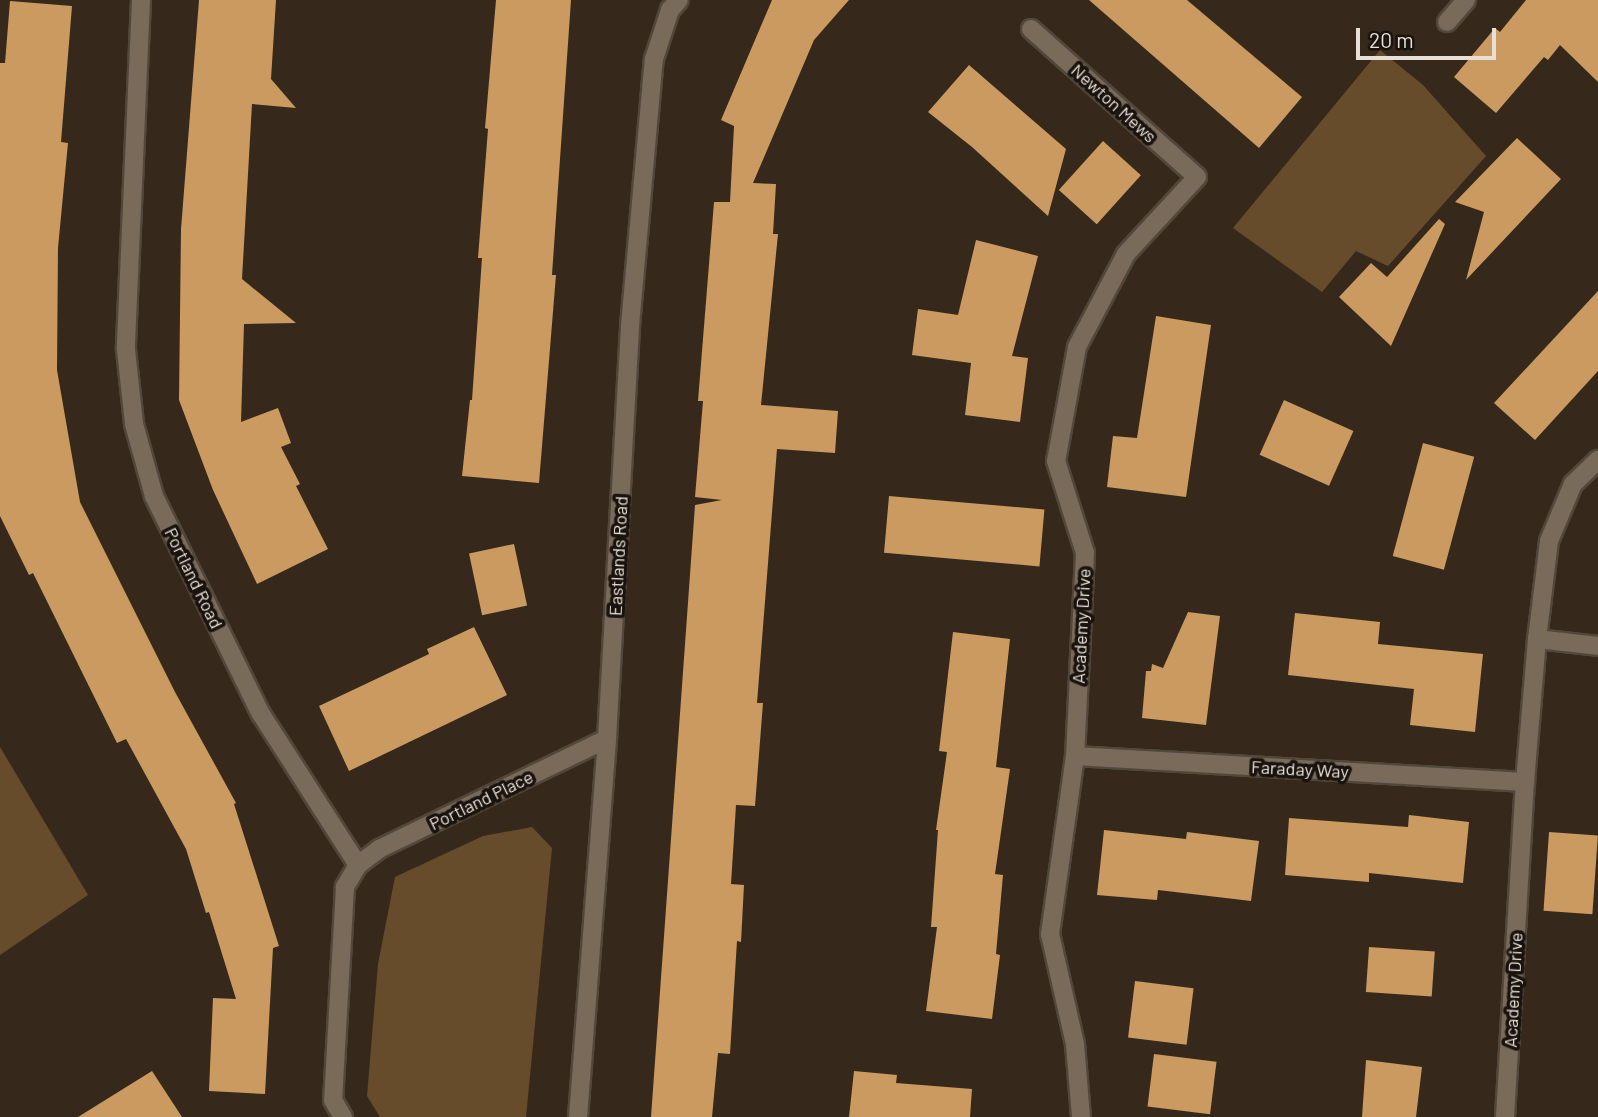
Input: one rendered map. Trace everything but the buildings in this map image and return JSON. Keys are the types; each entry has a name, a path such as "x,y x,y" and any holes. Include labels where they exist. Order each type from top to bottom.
{"street":[{"name":"Portland Road","path":"141,0 126,350 134,424 154,496 261,713 358,865"},
{"name":"Eastlands Road","path":"578,1117 607,739 630,326 654,59 670,10 679,0"},
{"path":"1447,22 1466,0"},
{"name":"Newton Mews","path":"1031,29 1197,177"},
{"name":"Academy Drive","path":"1081,1117 1075,1044 1050,934 1075,756 1085,553 1056,461 1076,347 1126,254 1197,177"},
{"name":"Academy Drive","path":"1505,1117 1525,782 1537,639 1549,541 1573,484 1598,460"},
{"path":"1537,639 1598,646"},
{"name":"Portland Place","path":"358,865 379,849 607,739"},
{"name":"Faraday Way","path":"1075,756 1525,782"},
{"path":"344,1117 333,1100 345,887 358,865"}],"shaded area":[{"path":"1380,50 1423,85 1486,156 1388,266 1356,251 1322,292 1233,228"},
{"path":"0,747 88,895 0,955"},
{"path":"532,827 552,848 526,1117 380,1117 367,1096 378,964 395,877 483,836"}]}
